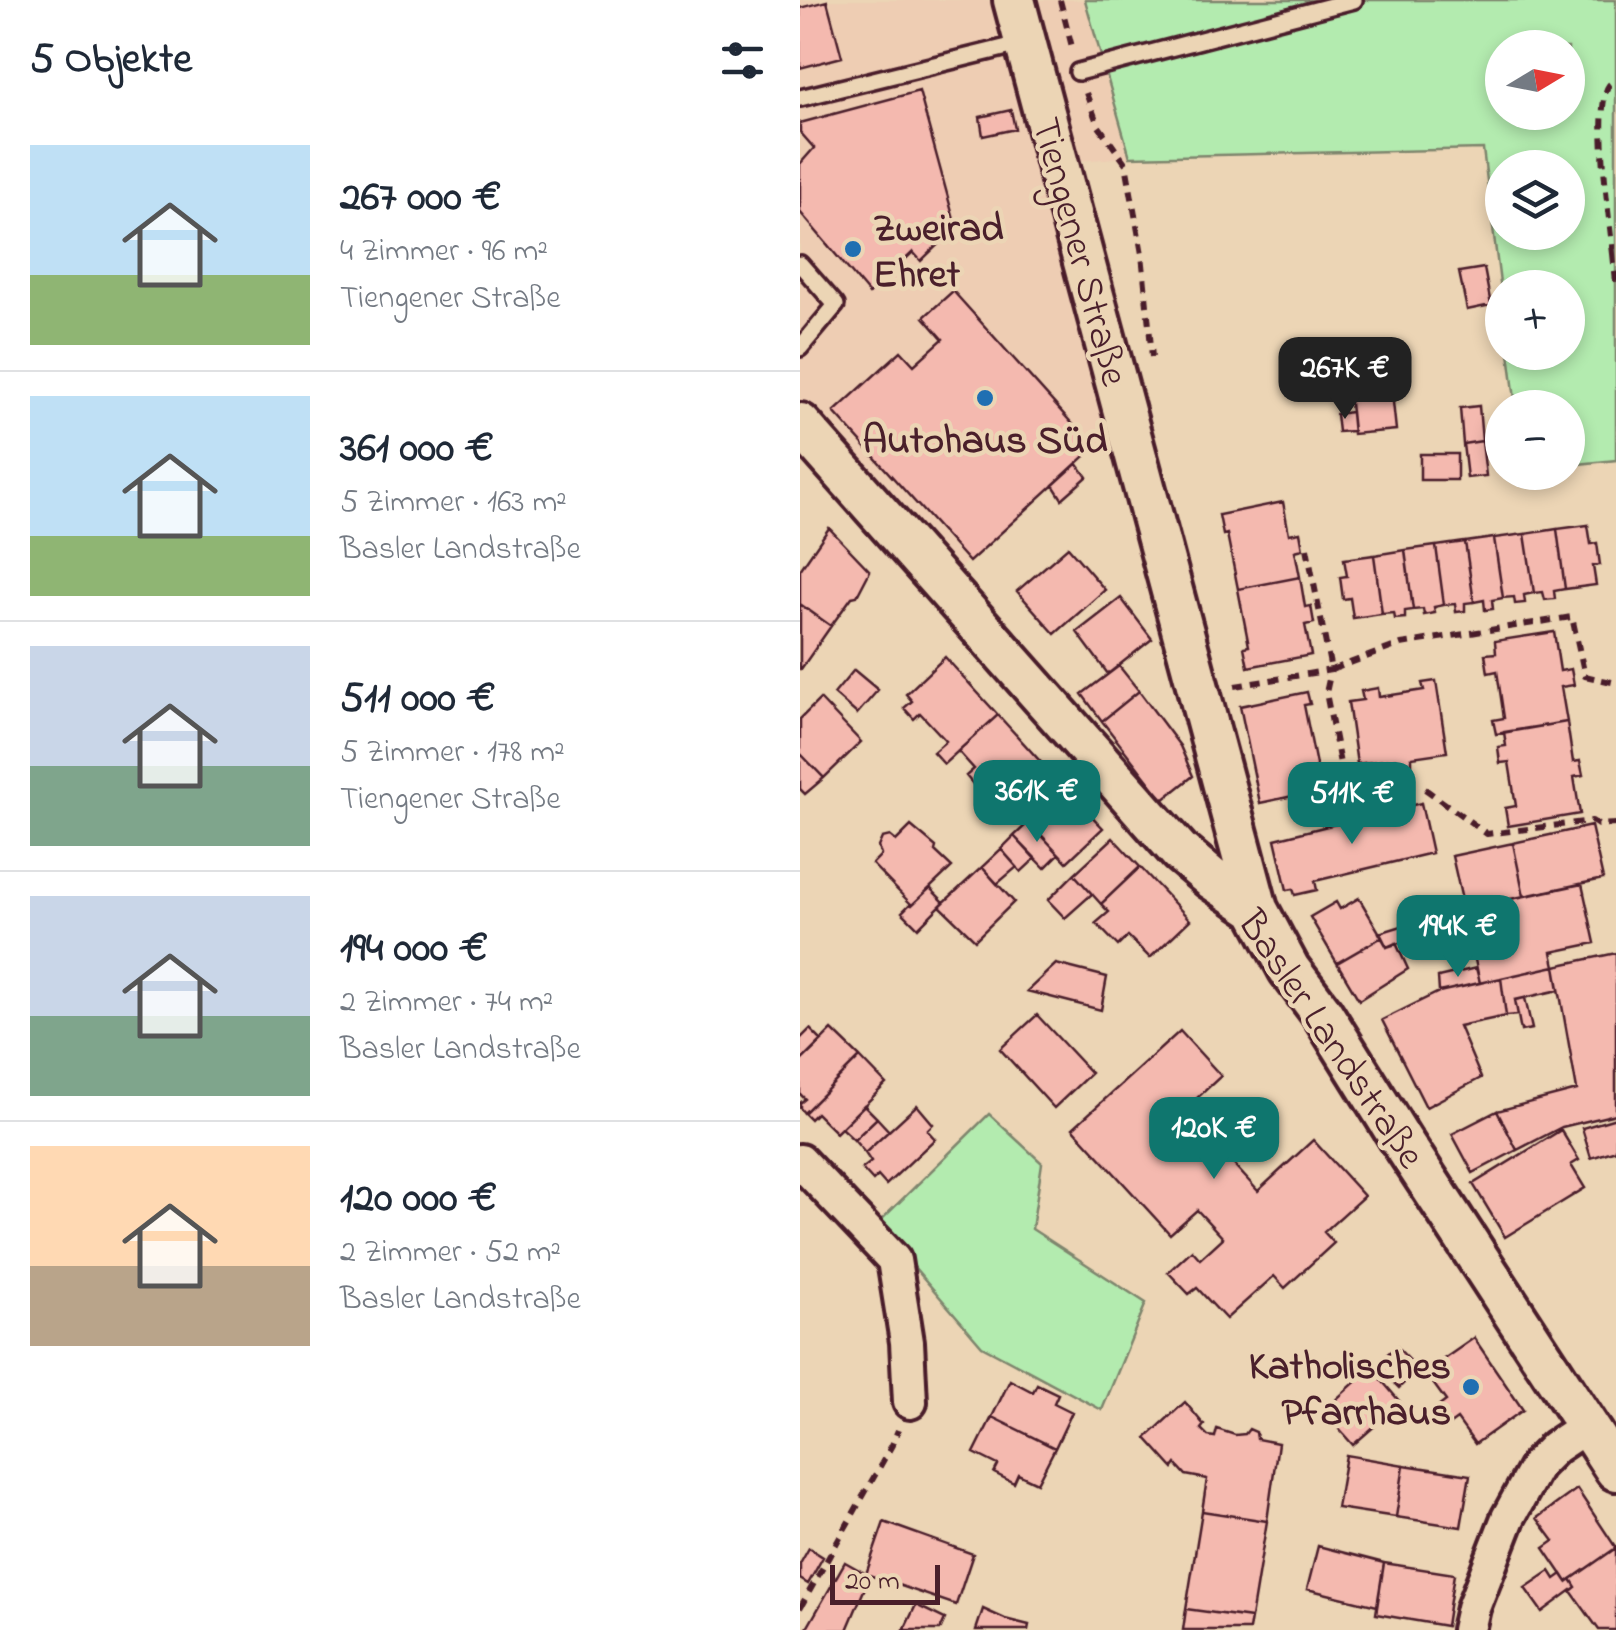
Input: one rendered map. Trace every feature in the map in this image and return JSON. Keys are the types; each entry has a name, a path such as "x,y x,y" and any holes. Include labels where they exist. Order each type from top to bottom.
{"street":[{"name":"Tiengener Straße","path":"1014,0 1257,908"},
{"name":"Basler Landstraße","path":"800,424 1180,852 1210,878 1257,908 1288,969 1322,1013 1616,1470"},
{"path":"800,1161 894,1260 907,1342 910,1402"},
{"path":"1468,1630 1508,1518 1537,1465 1555,1447 1588,1425"}],"lane":[{"path":"1078,72 1354,0"},
{"path":"800,98 1026,43"},
{"path":"800,264 836,305 800,348"}],"path":[{"path":"1060,0 1078,72 1098,125 1126,164 1142,254 1152,362"},
{"path":"1616,81 1608,86 1604,100 1604,156 1616,282"},
{"path":"1308,548 1331,670 1326,693 1348,804"},
{"path":"1198,692 1331,670 1400,644 1572,617 1585,676 1616,682"},
{"path":"1426,788 1486,834 1592,820 1598,825 1616,824"},
{"path":"800,1608 892,1446 910,1402"}],"shaded area":[{"path":"800,0 1085,0 1130,157 1038,164 1112,433 954,573 800,399"}],"green space":[{"path":"1085,0 1616,0 1616,460 1585,463 1585,390 1514,390 1511,370 1585,370 1585,270 1498,270 1496,250 1585,250 1585,150 1485,150 1485,165 1483,149 1130,157"},
{"path":"989,1114 1042,1163 1032,1229 1146,1303 1102,1410 982,1346 877,1224"}],"building":[{"path":"827,1 842,57 800,68 800,8"},
{"path":"919,91 956,227 921,261 913,252 869,294 800,212 800,164 814,148 800,132 800,123"},
{"path":"1011,110 1015,129 983,136 980,117"},
{"path":"1484,268 1485,306 1467,310 1459,272"},
{"path":"953,291 1094,448 969,562 834,412 901,351 914,365 943,339 924,317"},
{"path":"1387,346 1396,430 1353,434 1345,351"},
{"path":"1479,406 1482,441 1463,444 1460,408"},
{"path":"1351,412 1353,431 1338,432 1336,414"},
{"path":"1482,441 1485,476 1467,478 1463,444"},
{"path":"1420,454 1457,454 1457,480 1420,480"},
{"path":"1077,463 1087,477 1062,499 1053,485"},
{"path":"1283,502 1289,534 1300,532 1303,549 1295,551 1300,577 1238,589 1227,534 1223,535 1219,515"},
{"path":"1588,525 1591,544 1597,543 1600,565 1593,566 1596,585 1565,589 1557,529"},
{"path":"829,528 870,571 857,596 852,597 831,626 800,604 800,570"},
{"path":"1557,529 1565,589 1554,591 1555,599 1545,600 1543,592 1534,593 1525,534"},
{"path":"1525,534 1534,593 1524,595 1525,603 1515,604 1514,597 1503,598 1494,538"},
{"path":"1494,538 1503,598 1492,600 1493,609 1485,610 1484,600 1474,602 1465,542"},
{"path":"1465,542 1474,602 1465,603 1465,611 1456,612 1455,604 1444,605 1436,546"},
{"path":"1436,546 1444,605 1434,607 1435,613 1424,615 1423,609 1413,610 1405,550"},
{"path":"1068,547 1105,590 1055,634 1017,591"},
{"path":"1405,550 1413,610 1405,611 1405,618 1395,619 1394,613 1382,614 1374,555"},
{"path":"1374,555 1382,614 1353,618 1350,598 1343,599 1340,577 1347,576 1344,559"},
{"path":"1300,577 1305,607 1311,606 1314,623 1305,625 1311,655 1248,667 1244,647 1249,646 1238,589"},
{"path":"1121,598 1152,639 1108,674 1077,632"},
{"path":"800,604 831,626 801,669 800,669"},
{"path":"1554,632 1560,671 1571,669 1574,685 1561,687 1567,722 1496,734 1493,720 1504,718 1497,671 1488,673 1485,654 1496,653 1495,641"},
{"path":"945,657 998,715 944,764 933,752 946,741 920,713 914,719 904,708 912,701 906,694"},
{"path":"1119,666 1139,691 1102,721 1082,694"},
{"path":"854,670 878,690 857,714 834,694"},
{"path":"1436,681 1447,752 1412,757 1412,764 1397,766 1395,759 1357,764 1348,702 1363,700 1361,691 1378,688 1379,697 1424,690 1422,683"},
{"path":"1139,691 1180,746 1193,776 1163,800 1102,721"},
{"path":"1307,692 1310,704 1304,705 1321,790 1260,803 1240,706"},
{"path":"820,699 861,742 824,778 800,753 800,719"},
{"path":"998,715 1048,770 1006,808 983,783 977,789 966,776 974,769 958,751"},
{"path":"1567,722 1573,762 1580,761 1583,775 1574,777 1580,814 1508,826 1505,808 1516,806 1509,762 1500,763 1498,747 1506,746 1504,732"},
{"path":"800,753 824,778 805,794 800,789"},
{"path":"1065,788 1103,828 1067,862 1029,822"},
{"path":"1421,803 1432,853 1315,881 1317,890 1295,895 1293,889 1287,890 1275,839"},
{"path":"1029,822 1059,854 1045,868 1014,836"},
{"path":"911,826 952,867 912,905 872,864 881,855 878,847 882,838 890,836 896,841"},
{"path":"1591,826 1603,879 1524,896 1513,843"},
{"path":"1014,836 1035,859 1021,872 1001,849"},
{"path":"1113,838 1140,867 1101,904 1074,874"},
{"path":"1513,843 1524,896 1464,909 1452,856"},
{"path":"1001,849 1017,867 997,884 982,867"},
{"path":"982,867 1014,902 975,940 940,906"},
{"path":"1140,867 1190,920 1150,958 1128,936 1118,946 1096,923 1109,912 1101,904"},
{"path":"1074,874 1092,894 1065,918 1048,900"},
{"path":"1582,884 1595,943 1552,952 1555,966 1480,983 1464,909"},
{"path":"930,888 944,902 918,928 902,912"},
{"path":"1359,898 1382,937 1337,963 1310,917 1336,902 1340,909"},
{"path":"1434,916 1440,930 1387,947 1379,933"},
{"path":"1382,937 1387,947 1396,943 1408,969 1359,1000 1337,963"},
{"path":"1616,953 1616,1114 1562,1127 1517,1150 1497,1111 1577,1090 1555,966"},
{"path":"1056,964 1107,977 1101,1010 1027,991"},
{"path":"1555,966 1559,990 1515,1000 1518,1015 1506,1016 1501,978"},
{"path":"1476,968 1480,983 1439,992 1438,977"},
{"path":"1501,978 1506,1016 1459,1026 1481,1078 1426,1107 1382,1020 1439,992"},
{"path":"1525,998 1532,1029 1521,1031 1515,1000"},
{"path":"1037,1015 1091,1073 1054,1108 1000,1049"},
{"path":"810,1029 822,1041 800,1062 800,1039"},
{"path":"832,1030 860,1057 804,1113 800,1108 805,1099 800,1094 800,1062"},
{"path":"1180,1031 1221,1076 1184,1110 1258,1191 1313,1140 1364,1196 1324,1232 1334,1243 1285,1288 1274,1276 1226,1319 1197,1288 1189,1294 1168,1272 1192,1250 1200,1259 1223,1238 1197,1210 1170,1234 1073,1128"},
{"path":"860,1057 886,1084 836,1133 816,1113 810,1119 804,1113"},
{"path":"864,1105 877,1118 854,1140 841,1128"},
{"path":"917,1105 933,1124 927,1130 935,1139 886,1185 878,1176 873,1181 862,1169 871,1162 865,1153"},
{"path":"1497,1111 1517,1150 1473,1173 1452,1134"},
{"path":"877,1118 889,1131 865,1153 854,1140"},
{"path":"1616,1118 1616,1150 1591,1158 1582,1128"},
{"path":"1561,1130 1579,1160 1571,1165 1585,1188 1505,1237 1473,1184"},
{"name":"Katholisches Pfarrhaus","path":"1474,1338 1523,1410 1475,1444 1457,1419 1446,1427 1434,1410 1446,1401 1425,1372"},
{"path":"1396,1346 1418,1369 1399,1388 1376,1365"},
{"path":"1371,1368 1401,1403 1353,1445 1323,1411"},
{"path":"1010,1380 1033,1392 1037,1384 1058,1394 1054,1403 1072,1412 1055,1448 992,1417"},
{"path":"1185,1402 1208,1436 1215,1437 1217,1429 1235,1435 1245,1434 1249,1429 1256,1432 1257,1439 1278,1443 1267,1521 1202,1511 1207,1479 1186,1475 1176,1464 1173,1468 1146,1438"},
{"path":"992,1417 1055,1448 1037,1483 1018,1474 1014,1483 994,1473 998,1465 974,1453"},
{"path":"1346,1455 1404,1465 1396,1517 1337,1508"},
{"path":"1404,1465 1470,1475 1461,1527 1396,1517"},
{"path":"1577,1489 1616,1548 1567,1582 1544,1548 1554,1541 1537,1518"},
{"path":"1202,1511 1267,1521 1251,1618 1186,1609"},
{"path":"884,1522 973,1554 956,1605 866,1574"},
{"path":"1318,1546 1384,1563 1377,1606 1307,1589"},
{"path":"809,1548 823,1557 808,1584 800,1579 800,1564"},
{"path":"1616,1548 1616,1630 1599,1630 1571,1591 1576,1587 1571,1579"},
{"path":"845,1562 870,1576 847,1630 806,1630"},
{"path":"1384,1563 1454,1574 1446,1626 1376,1614"},
{"path":"1550,1571 1555,1579 1562,1574 1567,1582 1571,1579 1576,1587 1542,1612 1525,1588"},
{"path":"916,1605 945,1619 940,1630 904,1630"},
{"path":"983,1609 1029,1625 1028,1630 976,1630"},
{"path":"1186,1609 1251,1618 1249,1630 1183,1630"}],"place":[{"name":"Zweirad Ehret","path":"853,249"},
{"name":"Autohaus Süd","path":"985,398"},
{"name":"Katholisches Pfarrhaus","path":"1471,1387"}]}
